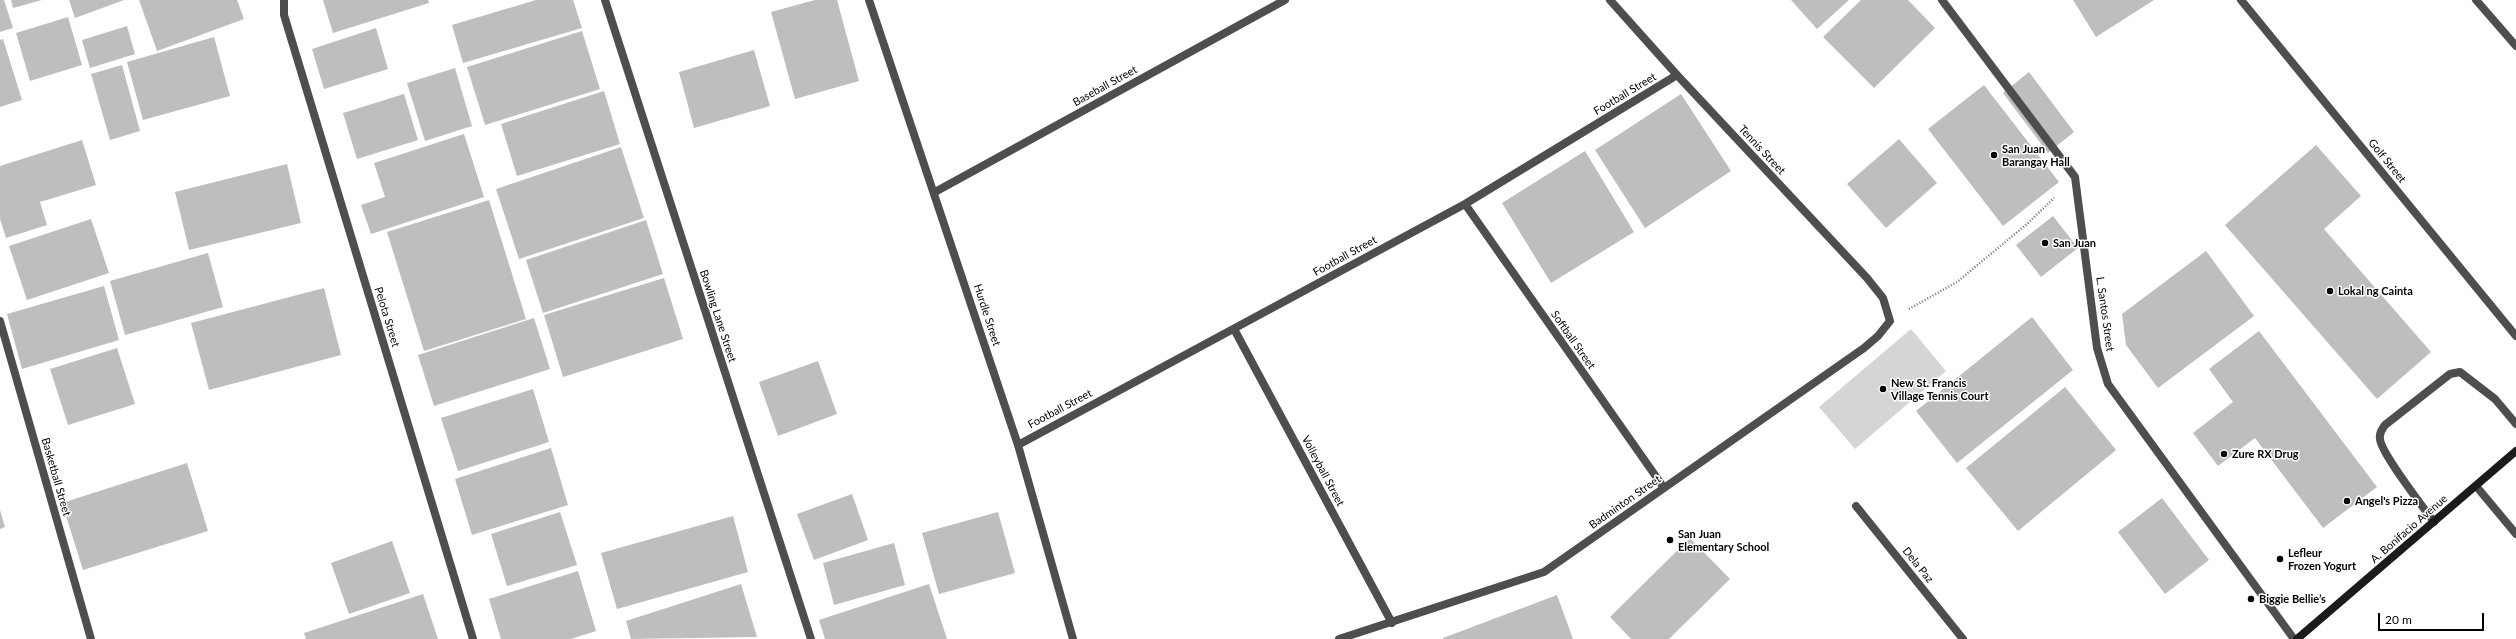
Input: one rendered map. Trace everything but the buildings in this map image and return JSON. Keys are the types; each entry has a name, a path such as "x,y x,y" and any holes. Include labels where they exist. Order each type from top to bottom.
{"main road":[{"name":"A. Bonifacio Avenue","path":"2298,639 2516,451"}],"street":[{"name":"Pelota Street","path":"284,0 284,15 473,639"},
{"name":"Bowling Lane Street","path":"605,0 811,639"},
{"name":"Hurdle Street","path":"869,0 935,192 1018,445 1073,639"},
{"name":"Baseball Street","path":"935,192 1285,0"},
{"name":"Tennis Street","path":"1610,0 1677,76 1867,278 1883,298 1890,320"},
{"name":"L. Santos Street","path":"1942,0 2075,177 2097,348 2108,384 2294,639"},
{"name":"Golf Street","path":"2241,0 2516,336"},
{"path":"2476,0 2516,46"},
{"name":"Football Street","path":"1018,445 1465,204 1677,76"},
{"name":"Softball Street","path":"1465,204 1664,488"},
{"name":"Badminton Street","path":"1339,639 1392,623 1544,572 1864,348 1878,336 1890,320"},
{"name":"Basketball Street","path":"0,321 91,639"},
{"name":"Volleyball Street","path":"1234,329 1392,623"},
{"path":"2434,522 2396,469 2380,440 2380,431 2385,424 2450,374 2460,372 2495,399 2516,424"},
{"path":"2476,486 2516,534"},
{"name":"Dela Paz","path":"1856,506 1963,639"}],"path":[{"path":"1890,320 1957,282 2026,224 2075,177"}],"shaded area":[{"name":"New St. Francis Village Tennis Court","path":"1911,329 1946,371 1855,449 1819,407"}],"place":[{"name":"San Juan Barangay Hall","path":"1994,155"},
{"name":"San Juan","path":"2045,243"},
{"name":"Lokal ng Cainta","path":"2330,291"},
{"name":"New St. Francis Village Tennis Court","path":"1883,389"},
{"name":"Zure RX Drug","path":"2224,454"},
{"name":"Angel's Pizza","path":"2347,501"},
{"name":"San Juan Elementary School","path":"1670,540"},
{"name":"Lefleur Frozen Yogurt","path":"2280,559"},
{"name":"Biggie Bellie’s","path":"2251,599"}]}
